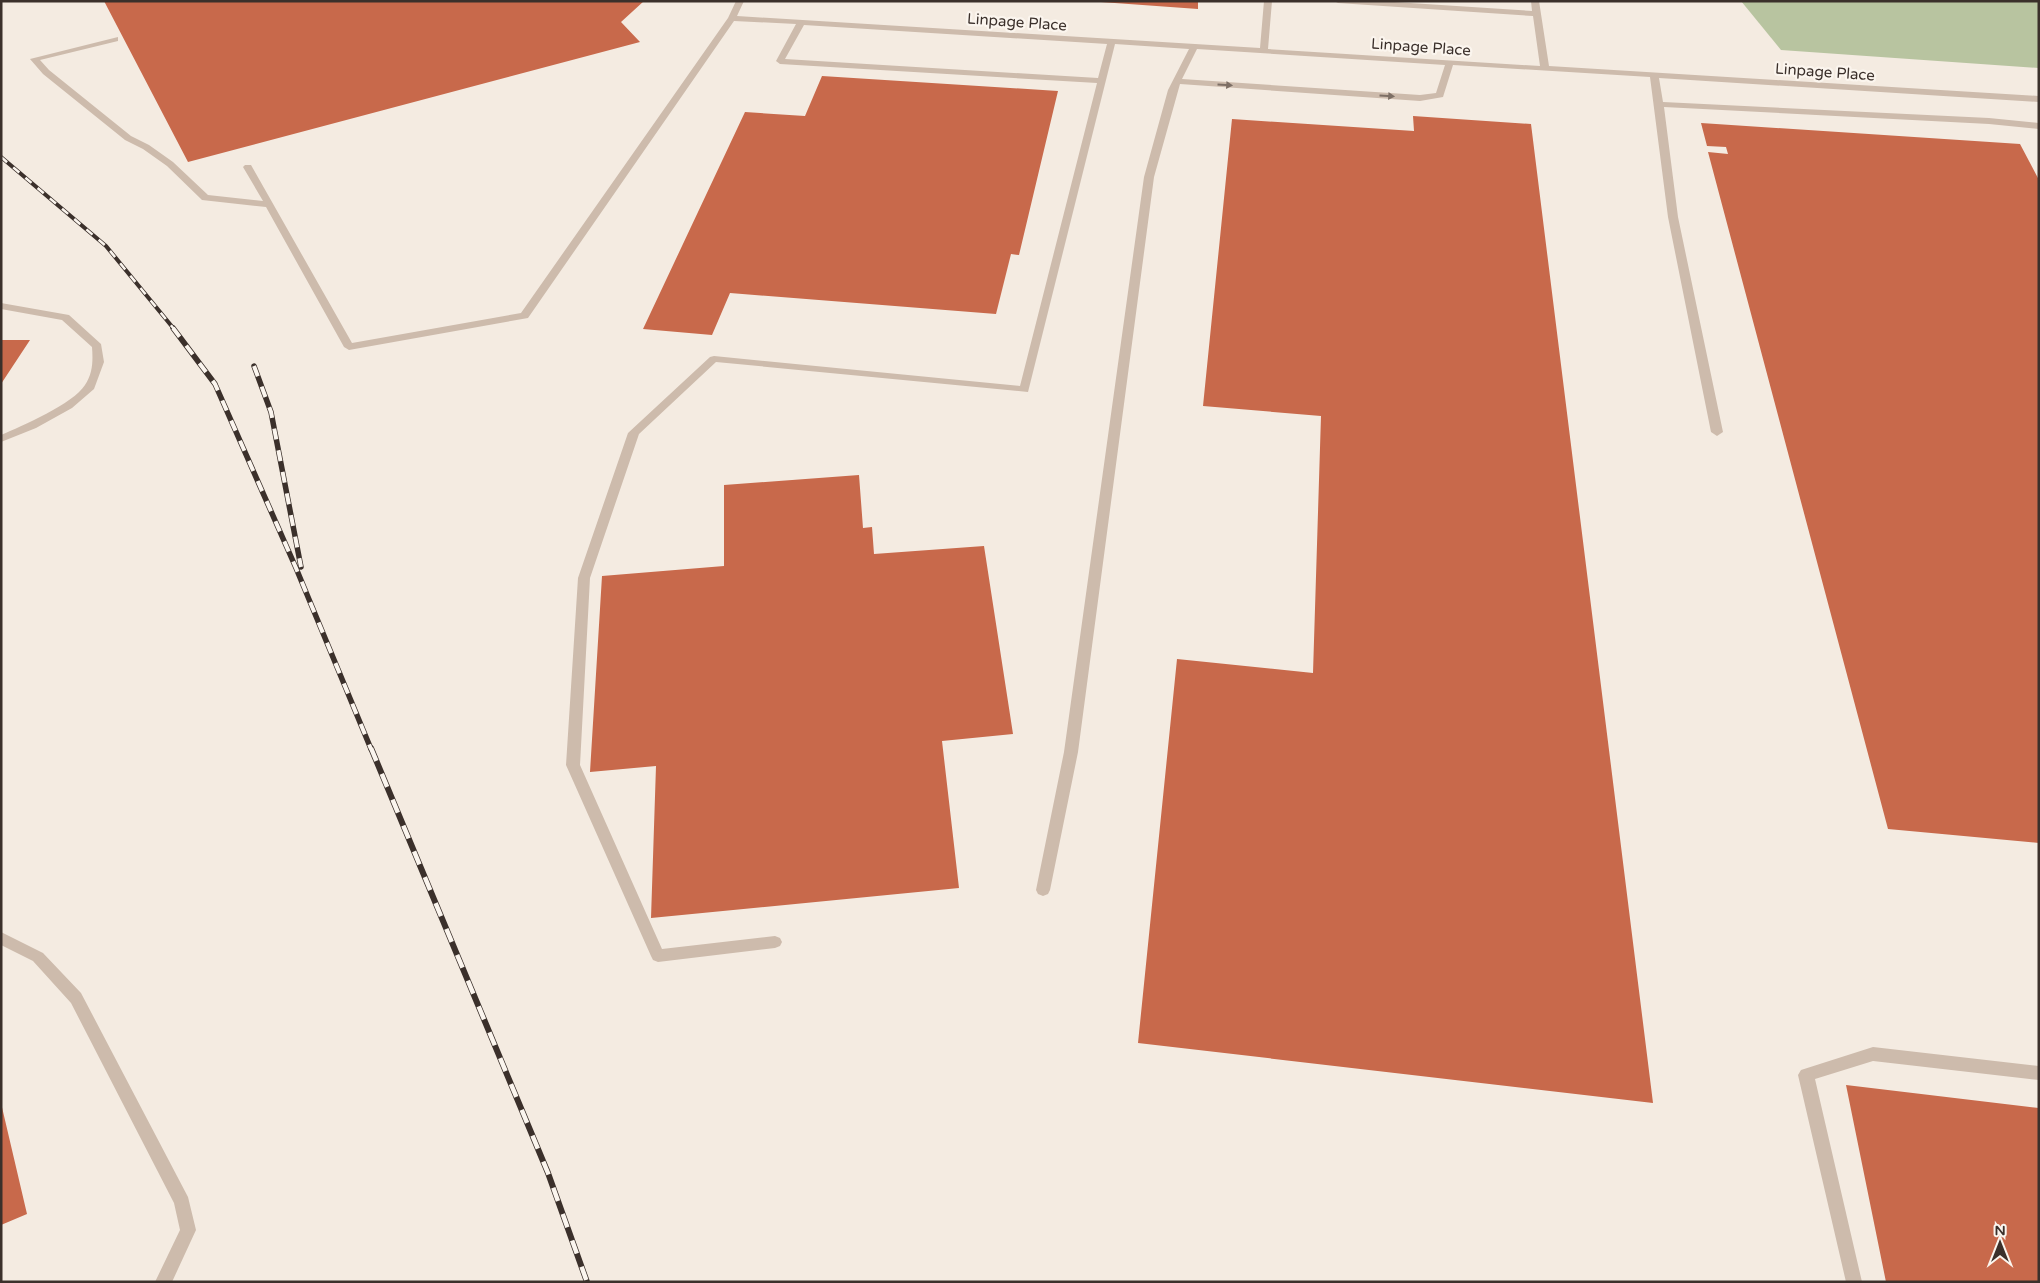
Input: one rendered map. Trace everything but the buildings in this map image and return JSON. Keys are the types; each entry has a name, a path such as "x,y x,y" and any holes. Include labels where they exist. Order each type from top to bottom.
{"street":[{"path":"248,167 349,347 524,316 732,18 740,1"},
{"path":"1264,51 1268,1"},
{"path":"1338,1 1537,14"},
{"path":"1535,1 1545,68"},
{"name":"Linpage Place","path":"732,18 2039,99"},
{"path":"801,22 780,61 1102,81"},
{"path":"115,39 34,59 46,72 128,138 146,147 170,164 205,198 270,204"},
{"path":"775,942 658,956 573,765 584,578 634,433 714,359 1024,390 1112,41"},
{"path":"1042,890 1071,752 1149,177 1172,90 1194,46"},
{"path":"1177,81 1420,98 1440,95 1450,62"},
{"path":"1654,75 1673,217 1716,432"},
{"path":"1659,104 1989,121 2039,126"},
{"path":"1,306 65,317 96,346 99,362 90,388 68,406 32,426 1,439"},
{"path":"1,938 38,957 76,998 182,1202 188,1230 163,1282"},
{"path":"1854,1282 1806,1075 1873,1054 2039,1074"}],"green space":[{"path":"1741,1 2039,1 2039,68 1781,50"}],"railway":[{"path":"1,157 106,246 174,329"},
{"path":"173,328 215,384 296,568 371,749"},
{"path":"254,366 271,412 301,567"},
{"path":"371,748 548,1173 587,1282"}]}
